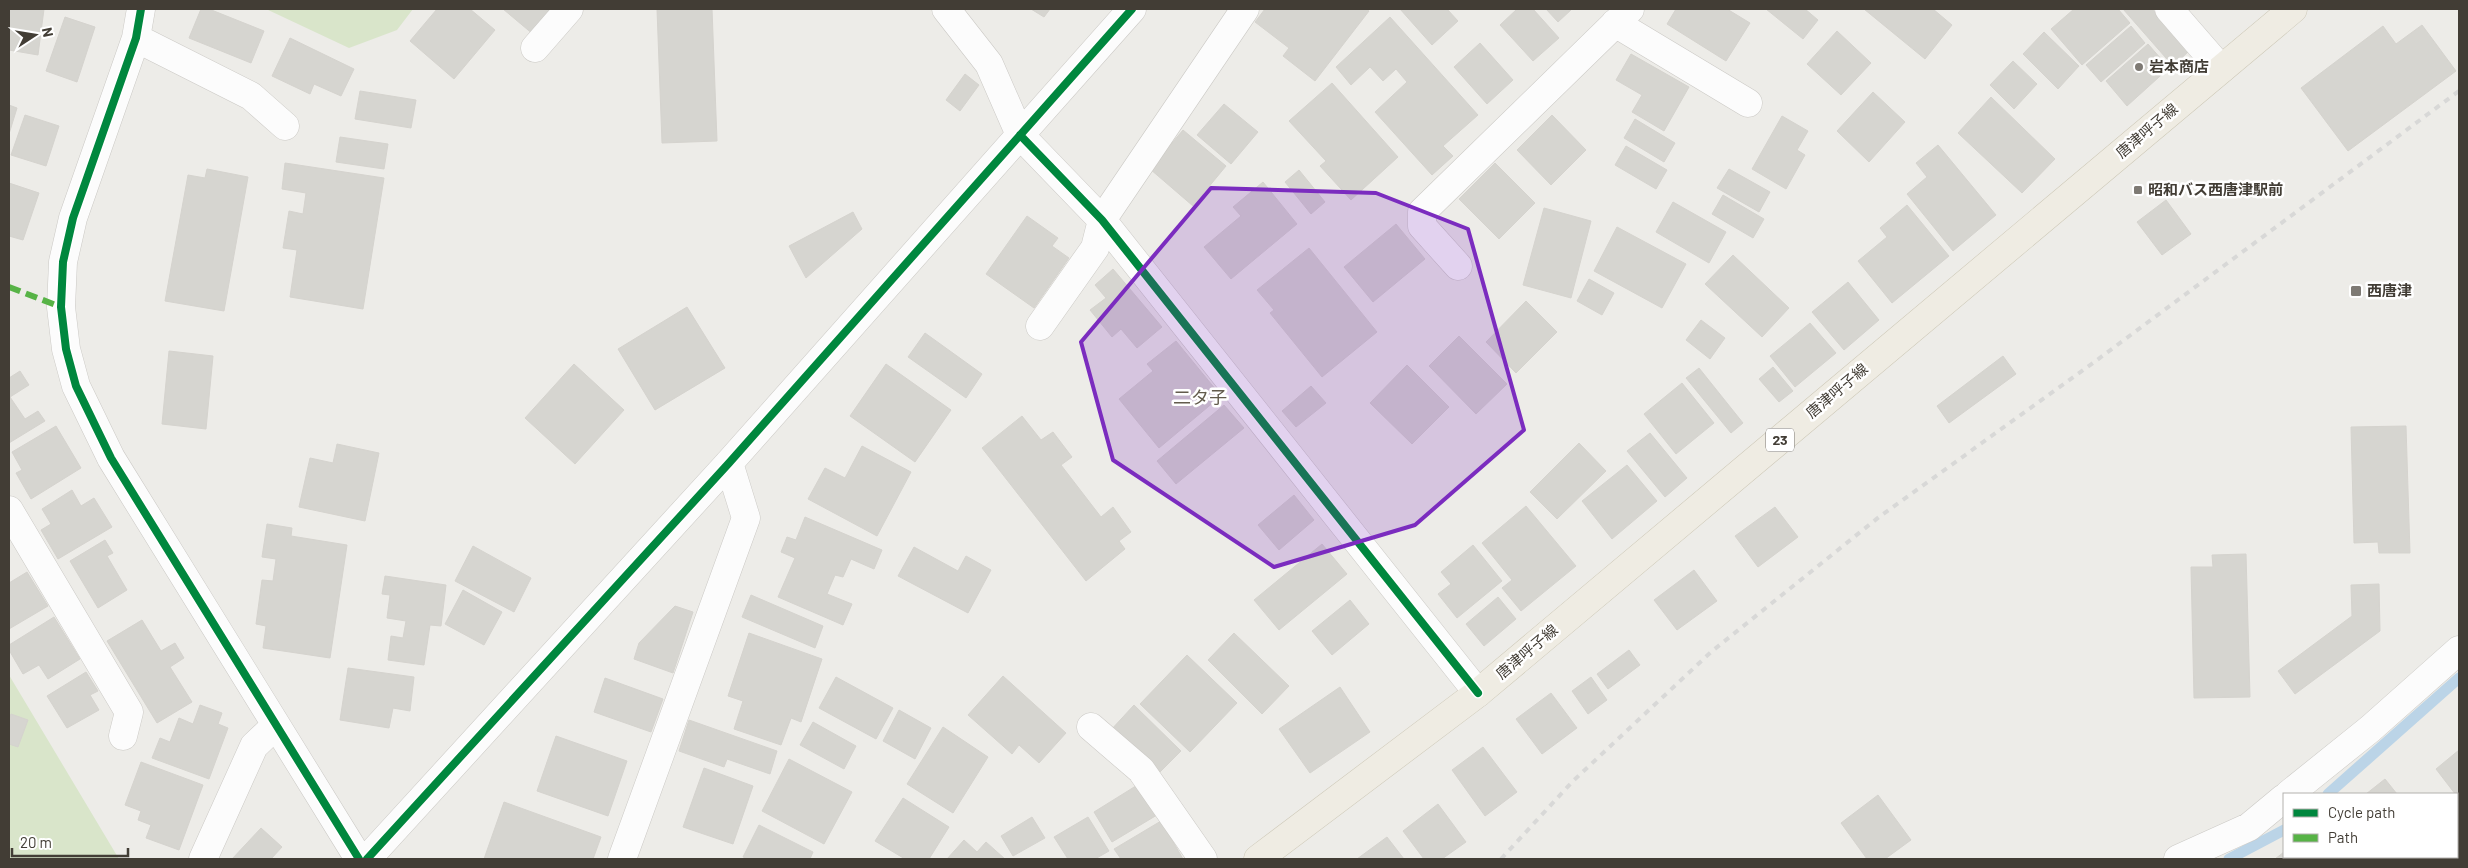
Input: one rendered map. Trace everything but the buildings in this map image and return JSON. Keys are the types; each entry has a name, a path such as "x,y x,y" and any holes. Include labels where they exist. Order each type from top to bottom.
{"main road":[{"name":"唐津呼子線","path":"1258,859 1478,693 2293,9"}],"street":[{"path":"141,9 136,38 73,218 63,262 61,307 66,349 76,386 111,458 359,859"},
{"path":"535,48 569,9"},
{"path":"946,9 988,64 1020,135 1102,220 1478,693"},
{"path":"367,859 729,463 1132,9"},
{"path":"1040,326 1095,248 1102,220 1245,9"},
{"path":"2169,9 2221,69"},
{"path":"1458,266 1422,226 1422,212 1623,16 1748,102"},
{"path":"136,38 251,96 285,126"},
{"path":"622,859 746,518 729,463"},
{"path":"9,510 129,712 123,736"},
{"path":"2292,793 2370,729 2459,650"},
{"path":"203,859 254,746 275,726"},
{"path":"1091,727 1141,770 1203,859"},
{"path":"2178,859 2249,827 2283,800"}],"highlighted area":[{"path":"1211,188 1376,193 1468,229 1524,430 1415,525 1274,567 1113,460 1081,342"}],"green space":[{"path":"266,9 413,9 397,30 349,48"},
{"path":"9,675 119,859 9,859"}],"waterway":[{"path":"2329,793 2459,678"},
{"path":"2229,859 2283,831"}],"railway":[{"path":"1501,859 1573,781 1711,652 1879,517 2093,363 2459,91"}],"marked path":[{"path":"9,287 61,307"}],"cycle path":[{"path":"141,9 136,38 73,218 63,262 61,307 66,349 76,386 111,458 359,859"},
{"path":"367,859 729,463 1132,9"},
{"path":"1020,135 1102,220 1478,693"}],"place":[{"name":"岩本商店","path":"2139,67"},
{"name":"昭和バス西唐津駅前","path":"2138,190"},
{"name":"西唐津","path":"2356,291"}],"district":[{"name":"二タ子","path":"1200,398"}]}
